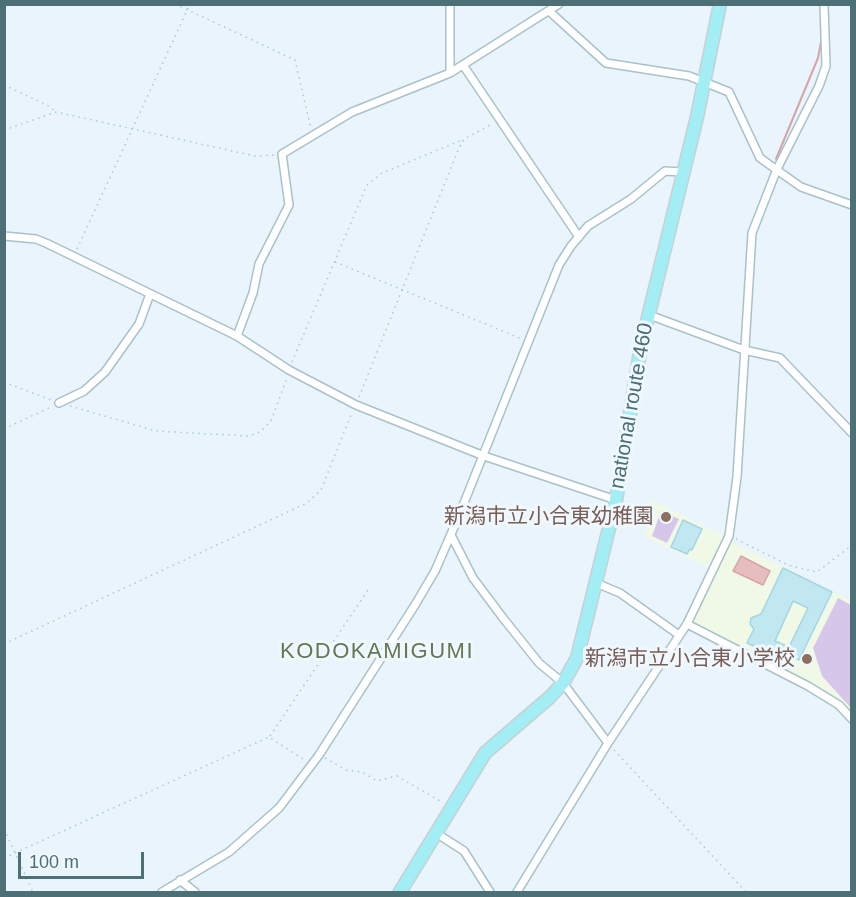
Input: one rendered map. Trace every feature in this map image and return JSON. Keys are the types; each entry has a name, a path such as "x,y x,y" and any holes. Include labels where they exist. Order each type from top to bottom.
{"highway":[{"name":"national route 460","path":"400,892 485,753 550,697 563,682 577,658 616,500 648,315 720,4"}],"street":[{"path":"450,4 450,73"},
{"path":"237,336 253,293 259,264 289,205 282,154 312,134 360,108 450,73 559,4"},
{"path":"516,892 608,743 687,624 729,536 737,477 752,233 777,169 819,86 826,66 824,4"},
{"path":"549,11 606,63 704,80 729,92 760,158 801,187 852,205"},
{"path":"463,65 579,237"},
{"path":"162,892 229,852 279,808 319,755 416,605 451,535 559,265 588,226 631,199 665,171 682,172"},
{"path":"4,236 36,239 74,257 237,336 289,370 356,405 484,456 616,500"},
{"path":"60,403 84,391 105,372 139,324 150,294"},
{"path":"648,315 744,350 780,358 852,433"},
{"path":"451,535 473,578 503,618 539,663 563,682 608,743"},
{"path":"596,583 620,593 679,635"},
{"path":"687,624 808,686 839,705 852,719"},
{"path":"436,833 464,851 490,892"},
{"path":"180,880 195,892"}],"path":[{"path":"175,4 294,60 312,134"},
{"path":"74,257 190,4"},
{"path":"4,85 47,105 56,112 255,156 282,154"},
{"path":"4,130 56,112"},
{"path":"4,382 60,403 156,431 248,436 260,432 271,421 289,370 366,185 382,173 464,140 501,120"},
{"path":"4,644 307,503 321,490 464,140"},
{"path":"335,262 528,343"},
{"path":"4,429 60,403"},
{"path":"729,536 788,565 817,572 852,545"},
{"path":"4,858 269,737 368,590"},
{"path":"269,737 311,765"},
{"path":"608,743 746,892"},
{"path":"319,755 346,770 362,772 377,781 397,776 453,807"},
{"path":"4,829 33,892"}],"shaded area":[{"name":"新潟市立小合東幼稚園","path":"650,499 724,536 708,567 644,536"},
{"path":"661,511 679,519 667,543 652,536"},
{"name":"新潟市立小合東小学校","path":"731,542 851,600 851,715 832,694 692,624"},
{"path":"741,556 770,571 763,585 733,571"},
{"path":"838,598 851,605 851,708 822,676 813,648"}],"building":[{"path":"683,520 702,529 692,550 690,549 687,554 671,547"},
{"path":"783,568 832,592 799,660 784,652 779,661 769,656 771,654 747,643 754,629 750,624 751,618 761,614","holes":["793,601 808,608 789,647 775,641"]}],"waterway":[{"path":"776,159 818,58 822,37"}],"place":[{"name":"新潟市立小合東幼稚園","path":"666,517"},
{"name":"新潟市立小合東小学校","path":"807,659"}],"district":[{"name":"KODOKAMIGUMI","path":"377,652"}]}
